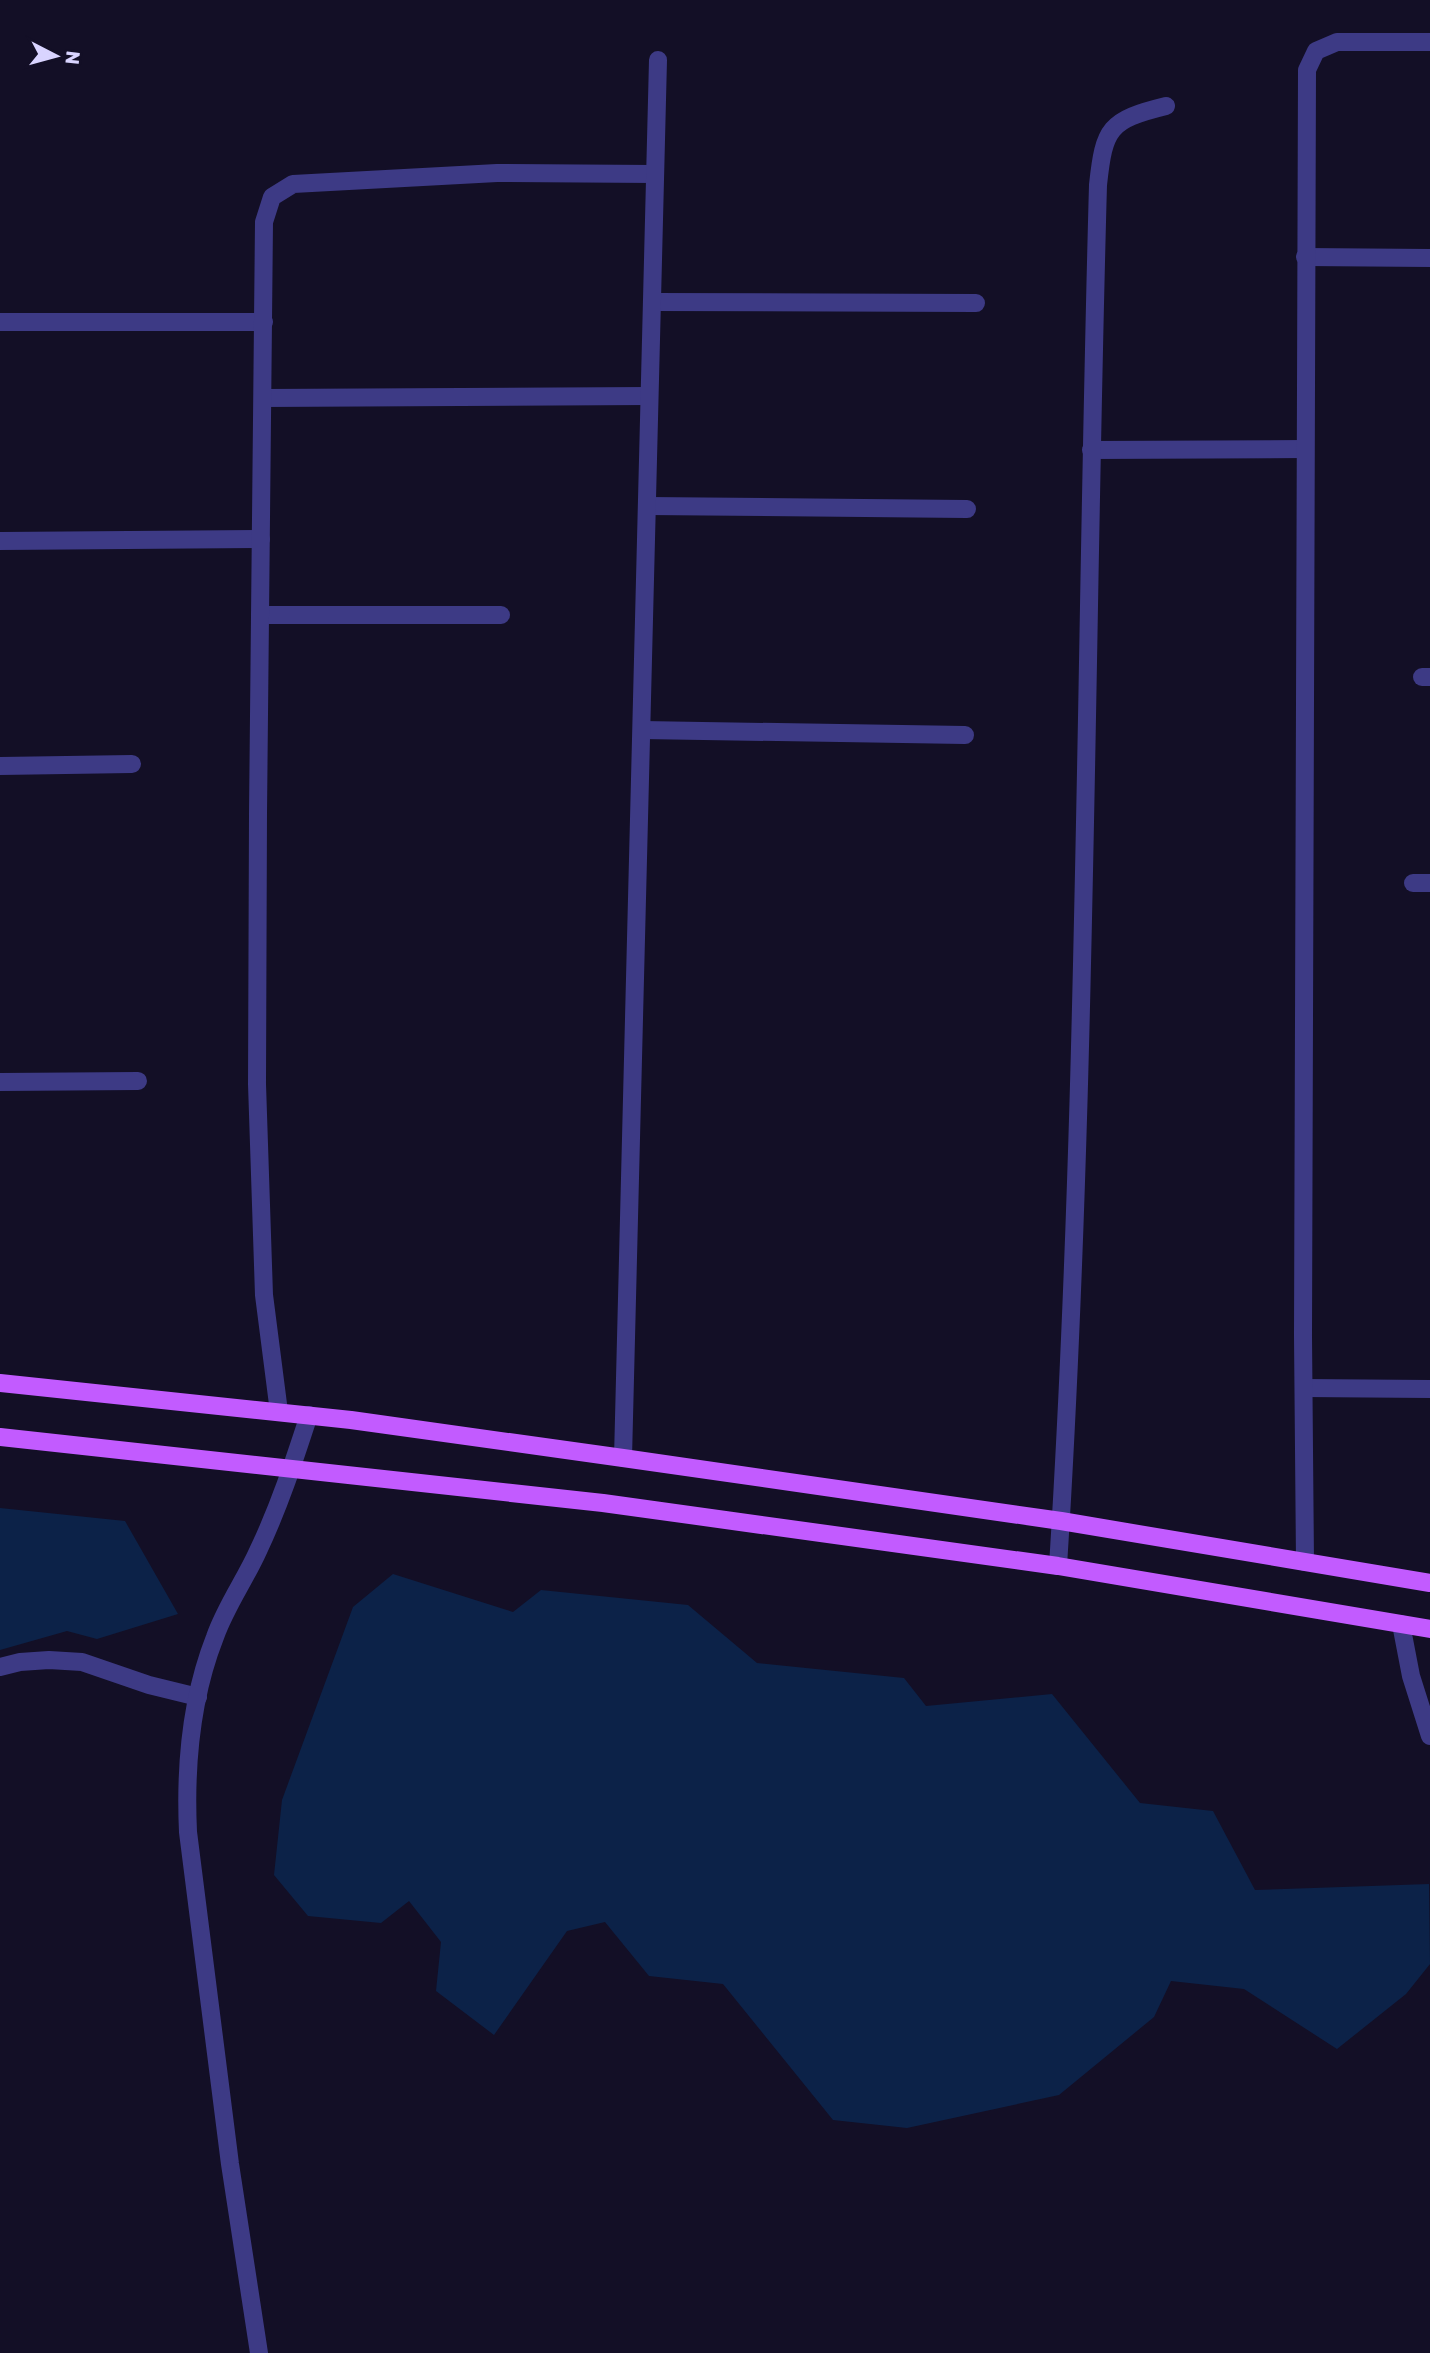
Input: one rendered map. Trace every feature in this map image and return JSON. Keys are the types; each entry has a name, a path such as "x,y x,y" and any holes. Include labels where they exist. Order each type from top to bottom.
{"main road":[{"path":"0,1382 309,1415 623,1458 1060,1521 1430,1583"},
{"path":"0,1437 603,1503 1058,1566 1430,1629"}],"street":[{"path":"1305,1562 1307,71 1316,51 1337,42 1430,42"},
{"path":"623,1458 658,61"},
{"path":"1058,1566 1080,1072 1091,450 1101,156 1107,136 1117,124 1135,114 1166,106"},
{"path":"279,1412 264,1295 257,1084 264,222 272,197 293,184 497,173 655,174"},
{"path":"1305,257 1430,258"},
{"path":"652,302 976,303"},
{"path":"0,322 264,322"},
{"path":"263,398 649,396"},
{"path":"1091,450 1305,449"},
{"path":"647,506 967,509"},
{"path":"0,541 261,539"},
{"path":"260,615 501,615"},
{"path":"642,730 965,735"},
{"path":"0,766 132,764"},
{"path":"0,1082 138,1081"},
{"path":"1304,1388 1430,1389"},
{"path":"259,2353 230,2164 188,1832 186,1793 198,1697 214,1637 257,1554 309,1415"},
{"path":"1401,1624 1411,1676 1430,1736"},
{"path":"0,1667 20,1662 49,1660 82,1662 149,1685 198,1697"}],"water":[{"path":"0,1508 125,1521 178,1614 97,1639 67,1631 0,1650"},
{"path":"393,1574 513,1612 541,1590 688,1605 757,1663 904,1678 926,1706 1052,1694 1140,1803 1213,1811 1255,1890 1429,1884 1430,1964 1406,1994 1337,2049 1244,1989 1171,1981 1154,2017 1059,2095 907,2128 833,2120 723,1984 649,1976 605,1922 567,1931 494,2035 436,1991 441,1942 409,1901 381,1923 308,1916 274,1875 282,1800 353,1607"}]}
